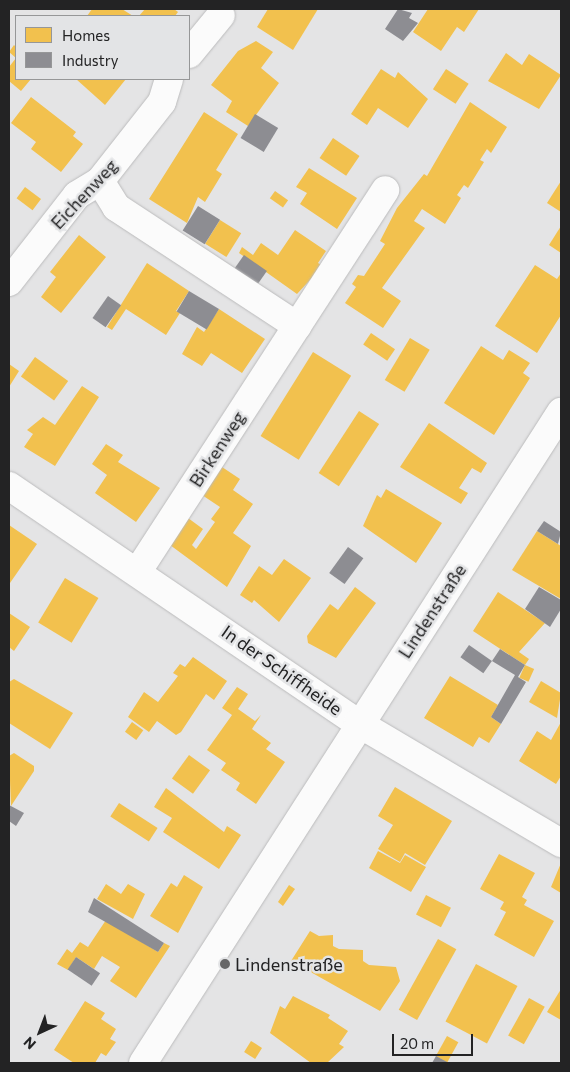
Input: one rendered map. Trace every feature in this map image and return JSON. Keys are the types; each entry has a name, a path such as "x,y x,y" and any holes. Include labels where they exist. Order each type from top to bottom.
{"street":[{"path":"190,53 220,15"},
{"name":"Eichenweg","path":"9,282 77,196 100,181 162,102 169,80"},
{"path":"100,181 116,207 297,326"},
{"name":"Birkenweg","path":"138,571 385,190"},
{"name":"Lindenstraße","path":"142,1063 358,723 561,413"},
{"name":"In der Schiffheide","path":"9,486 138,571 358,723 561,843"}],"building: Homes":[{"path":"92,9 122,9 131,15 88,15"},
{"path":"145,9 174,9 178,12 176,15 140,15"},
{"path":"268,9 318,9 293,50 257,27"},
{"path":"428,9 479,9 464,32 457,27 441,51 413,32"},
{"path":"256,41 273,52 261,68 279,83 248,126 226,112 232,101 211,85 238,51"},
{"path":"14,45 15,57 9,52"},
{"path":"506,53 522,65 529,54 561,75 539,109 488,81"},
{"path":"15,59 15,80 30,80 21,91 9,81 9,67"},
{"path":"381,69 395,78 398,72 428,99 408,128 378,108 367,125 351,114"},
{"path":"446,69 469,84 456,104 433,89"},
{"path":"77,80 125,80 105,105"},
{"path":"31,97 76,132 73,136 83,144 61,172 31,149 36,142 11,123"},
{"path":"470,102 507,127 491,153 487,149 480,160 484,162 468,188 464,185 457,195 461,198 445,224 422,209 414,221 425,228 382,288 401,301 383,328 345,303 356,287 352,284 358,275 364,276 385,244 380,241 397,208 424,174 427,176"},
{"path":"204,112 238,134 216,170 222,174 205,202 198,197 187,223 149,199"},
{"path":"333,138 360,156 346,176 320,158"},
{"path":"309,168 357,198 337,229 300,204 307,193 296,187"},
{"path":"561,181 561,212 547,203"},
{"path":"25,187 41,199 33,210 17,198"},
{"path":"275,191 288,200 283,208 270,198"},
{"path":"220,220 241,233 226,257 205,244"},
{"path":"561,226 561,253 549,245"},
{"path":"295,230 326,251 318,263 323,266 297,294 239,253 242,247 253,255 261,243 278,255"},
{"path":"79,235 106,257 61,313 41,297 56,277 50,272"},
{"path":"147,263 189,291 176,311 180,313 166,335 126,309 112,330 107,327"},
{"path":"535,265 557,279 561,273 561,315 537,353 495,326"},
{"path":"219,309 265,339 242,373 211,353 202,366 182,354 197,327 204,332"},
{"path":"371,333 395,349 387,361 363,345"},
{"path":"410,338 430,350 404,392 385,380"},
{"path":"481,346 503,360 509,350 530,363 523,373 530,378 494,435 444,403"},
{"path":"313,352 351,376 299,460 261,436"},
{"path":"35,357 68,381 54,401 21,376"},
{"path":"9,364 19,371 9,387"},
{"path":"82,386 99,397 55,466 24,447 33,434 27,430 43,417 55,425"},
{"path":"359,411 379,424 339,486 319,473"},
{"path":"429,423 487,463 481,473 472,468 459,488 468,493 461,504 400,467"},
{"path":"106,444 123,455 118,462 160,488 136,522 95,493 107,475 92,464"},
{"path":"222,467 240,479 233,490 253,504 233,533 251,546 227,587 170,545 188,518 203,529 192,545 196,549 215,522 211,519 220,507 202,495"},
{"path":"386,489 442,523 416,563 363,526 377,495 381,498"},
{"path":"9,525 37,544 10,583 9,582"},
{"path":"537,531 561,546 561,599 512,570"},
{"path":"284,559 311,578 279,622 254,600 252,603 240,595 259,566 272,575"},
{"path":"65,578 98,598 72,643 38,623"},
{"path":"355,587 376,603 336,658 308,643 307,636 330,604 338,610"},
{"path":"498,592 545,623 519,652 529,659 525,665 473,631"},
{"path":"9,613 30,627 14,651 9,647"},
{"path":"193,657 227,681 214,700 206,694 181,732 176,735 157,721 149,732 128,717 144,692 158,702 178,676 173,673 180,664 185,667"},
{"path":"525,665 534,669 528,682 519,678"},
{"path":"450,676 498,705 491,717 501,724 489,743 479,737 473,747 424,718"},
{"path":"14,679 73,713 50,749 9,723 9,682"},
{"path":"541,681 561,693 557,718 529,702"},
{"path":"237,687 248,694 238,709 255,721 261,715 252,729 271,743 266,749 285,762 256,804 236,790 240,783 221,770 226,763 207,750 232,715 222,708"},
{"path":"132,722 143,730 136,740 125,732"},
{"path":"561,722 561,776 556,784 519,761 537,731 551,740"},
{"path":"14,753 34,766 34,771 11,806 9,756"},
{"path":"189,755 210,770 193,794 172,778"},
{"path":"395,787 452,821 425,865 405,853 400,862 378,849 393,825 378,816"},
{"path":"166,788 224,832 227,826 241,835 219,869 163,832 172,818 154,807"},
{"path":"119,803 158,828 149,841 110,816"},
{"path":"378,851 400,863 405,855 426,867 411,892 369,868"},
{"path":"499,854 535,873 522,897 527,900 524,905 554,921 534,957 494,935 506,912 500,909 504,902 480,889"},
{"path":"561,863 561,893 551,887"},
{"path":"184,875 203,887 178,933 150,916 171,883 177,887"},
{"path":"106,884 121,894 128,884 145,894 133,919 97,899"},
{"path":"289,885 295,889 283,906 278,902"},
{"path":"426,895 451,908 441,927 416,915"},
{"path":"106,920 158,952 164,943 170,946 136,998 110,981 120,967 102,956 94,969 76,957 68,970 57,964 67,949 72,953 80,942 88,947"},
{"path":"310,931 319,936 333,935 333,946 339,949 363,950 363,961 369,965 396,967 400,981 380,1011 291,961"},
{"path":"438,939 456,949 417,1020 399,1010"},
{"path":"476,964 517,986 487,1043 445,1021"},
{"path":"561,989 561,1020 547,1012"},
{"path":"293,996 330,1015 328,1018 348,1031 339,1044 344,1047 327,1063 311,1063 270,1033 280,1006 285,1009"},
{"path":"529,998 545,1007 524,1044 508,1036"},
{"path":"85,1001 105,1013 101,1019 116,1029 110,1039 116,1042 106,1056 101,1053 95,1063 74,1063 54,1050"},
{"path":"447,1036 458,1042 447,1062 436,1056"},
{"path":"251,1041 262,1048 255,1059 244,1052"}],"building: Industry":[{"path":"398,9 412,13 409,18 418,23 403,41 385,29"},
{"path":"255,114 278,128 264,152 241,138"},
{"path":"198,206 220,220 205,244 183,231"},
{"path":"244,255 267,271 256,287 233,271"},
{"path":"189,291 219,309 207,330 177,312"},
{"path":"108,296 121,305 106,327 93,318"},
{"path":"544,521 561,532 558,544 537,531"},
{"path":"348,547 363,558 345,584 329,573"},
{"path":"539,587 561,600 561,609 550,627 525,609"},
{"path":"469,645 492,661 483,673 460,657"},
{"path":"500,649 525,665 518,677 526,682 501,724 491,717 515,675 492,661"},
{"path":"9,805 24,813 16,826 9,821"},
{"path":"94,898 164,943 158,952 88,912"},
{"path":"76,957 100,973 92,986 68,969"},
{"path":"436,1056 449,1063 432,1063"}],"place":[{"name":"Lindenstraße","path":"225,964"}]}
